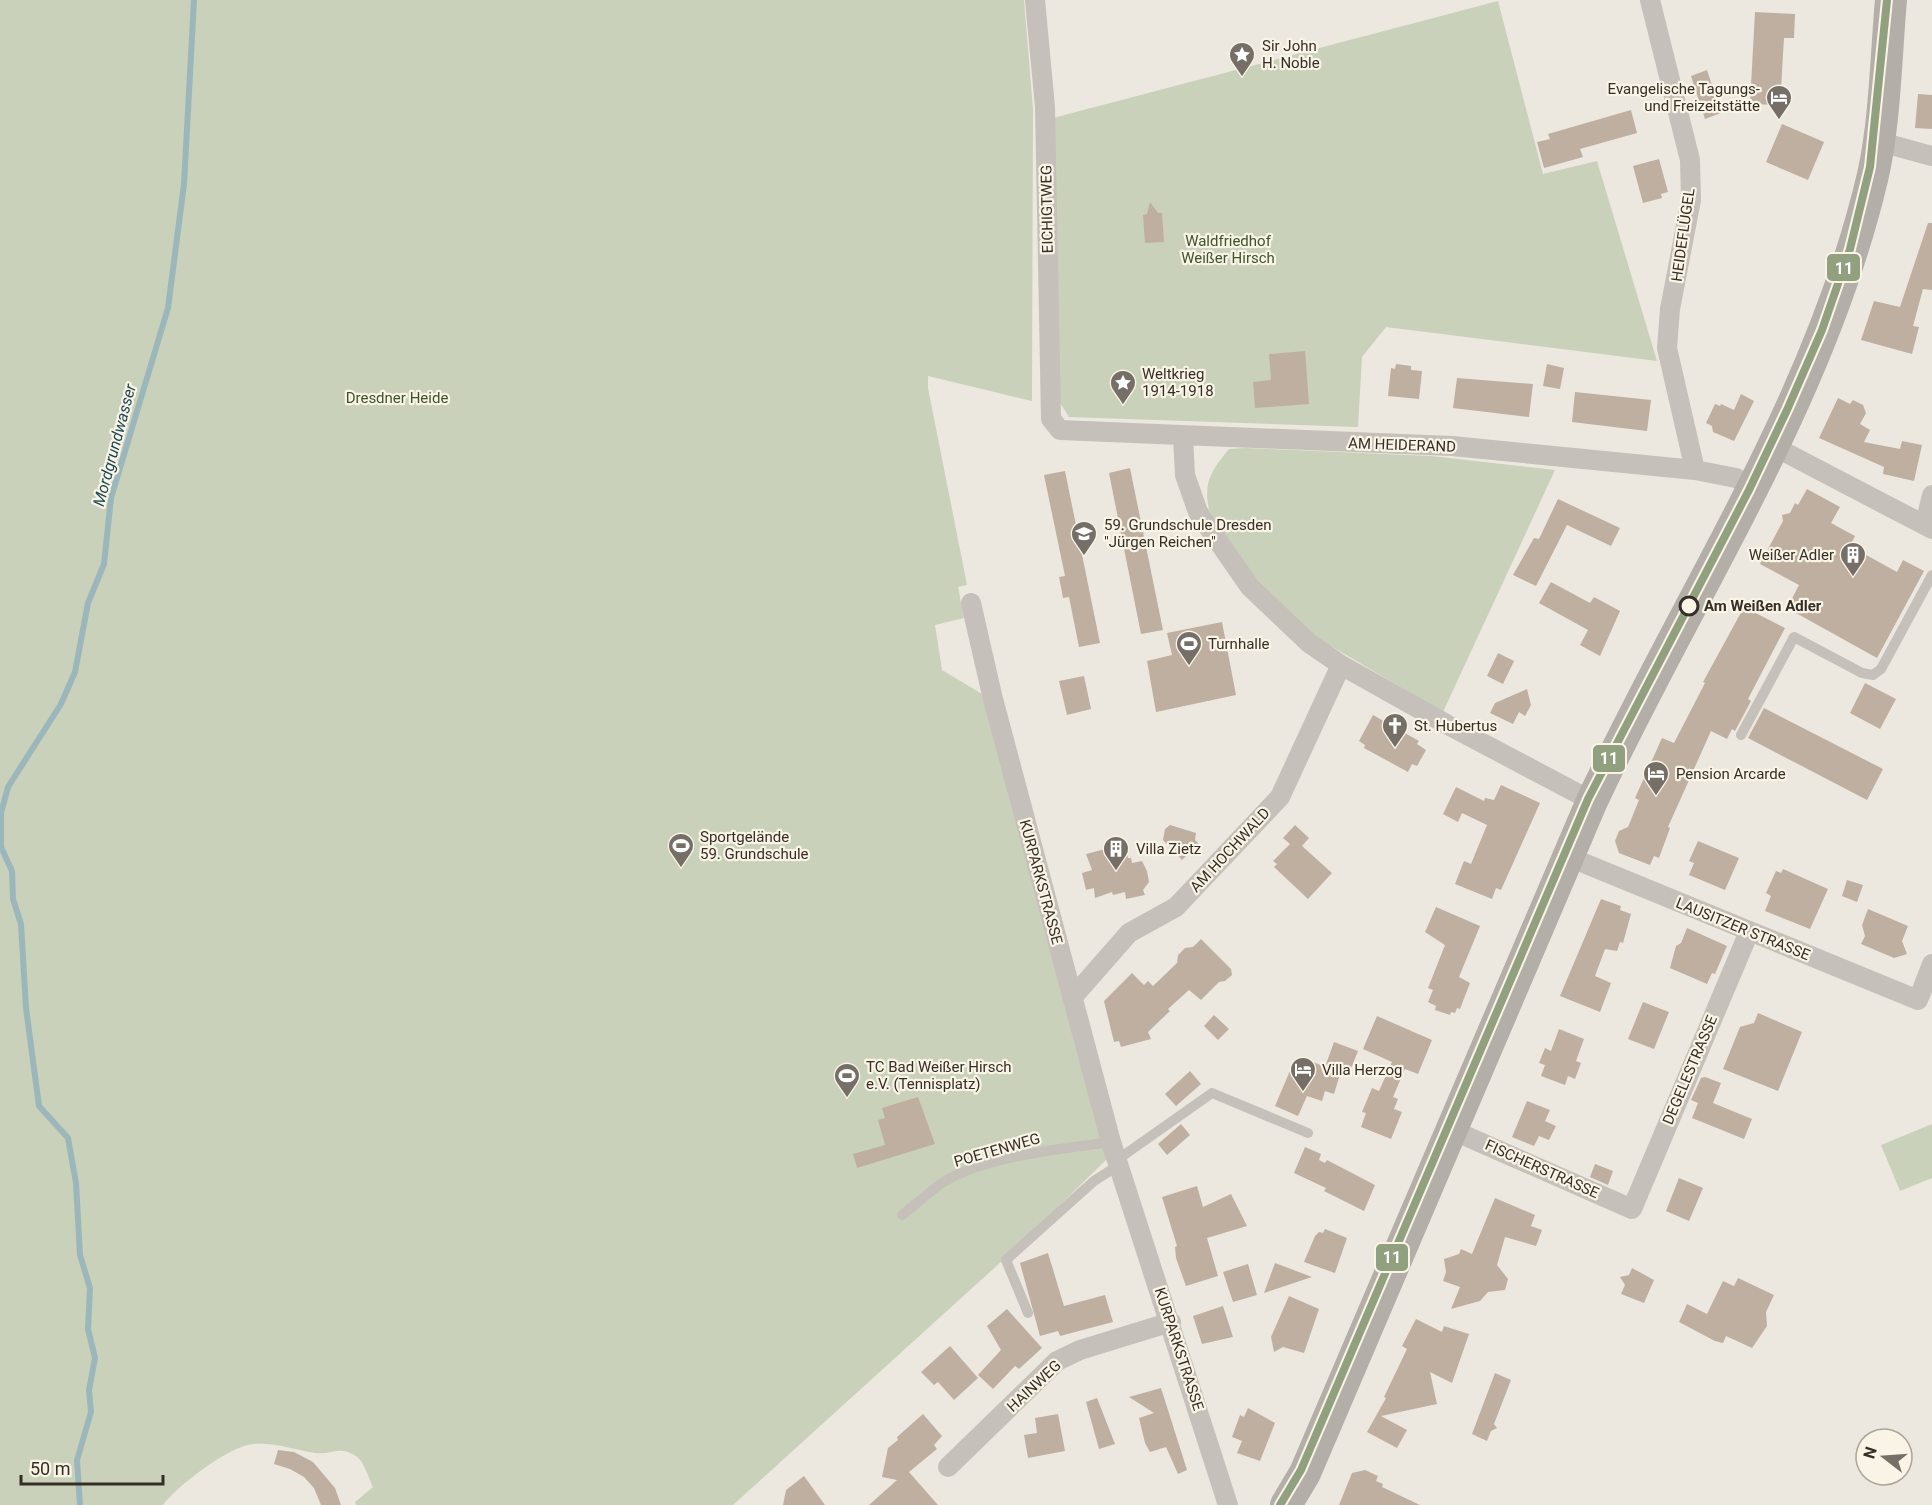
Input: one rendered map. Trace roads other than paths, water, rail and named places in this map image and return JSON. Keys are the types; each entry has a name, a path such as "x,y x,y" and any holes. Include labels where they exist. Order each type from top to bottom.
{"main road":[{"path":"1286,1505 1305,1473 1592,801 1622,737 1775,447 1817,352 1840,289 1869,190 1877,141 1891,0"}],"street":[{"name":"EICHIGTWEG","path":"1035,0 1045,107 1051,419"},
{"name":"HEIDEFLÜGEL","path":"1650,0 1690,160 1691,200 1670,309 1667,348 1695,470"},
{"path":"1877,141 1932,156"},
{"name":"AM HEIDERAND","path":"1051,419 1060,430 1183,437 1452,446 1695,470 1736,478 1754,488"},
{"path":"1183,437 1185,475 1198,512 1250,587 1309,643 1341,665 1592,801"},
{"path":"1775,447 1928,527 1932,495"},
{"name":"KURPARKSTRASSE","path":"971,603 992,695 1116,1156 1228,1505"},
{"name":"AM HOCHWALD","path":"1072,998 1129,933 1176,907 1280,796 1341,665"},
{"name":"LAUSITZER STRASSE","path":"1569,857 1918,1000 1932,964"},
{"name":"DEGELESTRASSE","path":"1632,1209 1749,932"},
{"name":"FISCHERSTRASSE","path":"1452,1130 1632,1209"},
{"name":"HAINWEG","path":"948,1467 1057,1361 1080,1350 1171,1322"}],"lane":[{"path":"1741,735 1794,637 1862,673 1873,675 1881,669 1932,575"},
{"path":"1028,1313 1006,1260 1094,1182 1116,1156 1212,1093 1308,1133"},
{"name":"POETENWEG","path":"902,1215 943,1182 973,1170 1024,1155 1116,1156"}],"waterway":[{"name":"Mordgrundwasser","path":"80,1505 77,1460 91,1412 89,1390 95,1358 88,1329 90,1288 80,1255 76,1183 68,1138 39,1106 26,1008 21,924 13,899 12,871 1,847 1,813 8,787 61,704 75,672 88,603 104,564 111,498 168,308 184,184 194,0"}],"place":[{"name":"Sir John H. Noble","path":"1242,78"},
{"name":"Evangelische Tagungs- und Freizeitstätte","path":"1779,121"},
{"name":"Weltkrieg 1914-1918","path":"1123,406"},
{"name":"59. Grundschule Dresden \"Jürgen Reichen\"","path":"1084,557"},
{"name":"Weißer Adler","path":"1853,578"},
{"name":"Am Weißen Adler","path":"1689,606"},
{"name":"Turnhalle","path":"1189,667"},
{"name":"St. Hubertus","path":"1395,749"},
{"name":"Pension Arcarde","path":"1656,797"},
{"name":"Sportgelände 59. Grundschule","path":"681,869"},
{"name":"Villa Zietz","path":"1116,872"},
{"name":"Villa Herzog","path":"1303,1093"},
{"name":"TC Bad Weißer Hirsch e.V. (Tennisplatz)","path":"847,1099"}],"park label":[{"name":"Waldfriedhof Weißer Hirsch","path":"1228,250"},
{"name":"Dresdner Heide","path":"397,398"}]}
